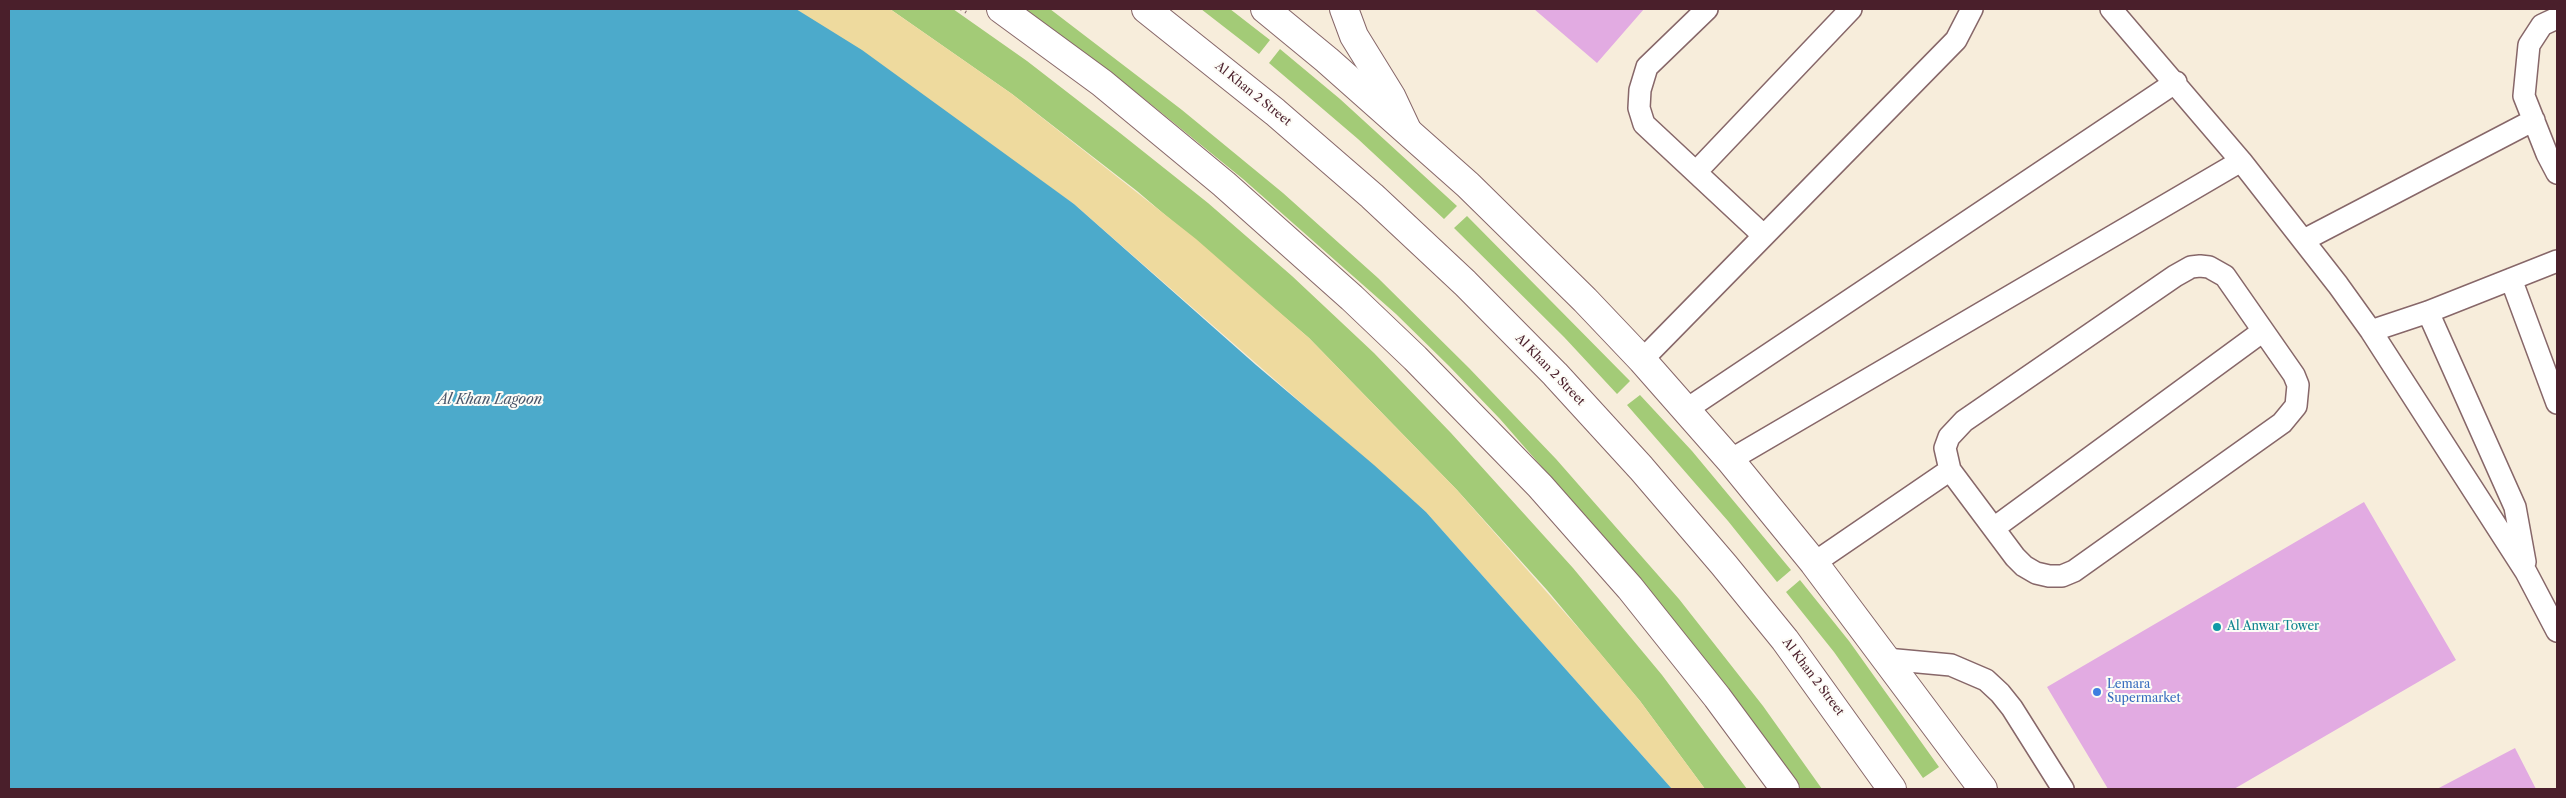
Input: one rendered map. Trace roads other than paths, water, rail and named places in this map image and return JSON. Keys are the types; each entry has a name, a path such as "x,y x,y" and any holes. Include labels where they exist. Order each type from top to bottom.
{"main road":[{"path":"1001,9 1102,83 1224,184 1352,298 1415,358 1540,486 1630,588 1717,697 1785,789"},
{"name":"Al Khan 2 Street","path":"1146,9 1275,112 1372,196 1465,283 1555,374 1641,468 1736,580 1837,710 1892,789"},
{"path":"1265,9 1407,130 1527,242 1642,360 1687,409 1814,563 1983,789"},
{"path":"1344,9 1354,36 1392,96 1407,130"}],"lane":[{"path":"1707,9 1647,67 1640,90 1639,108 1644,124 1763,235"},
{"path":"1696,172 1851,9"},
{"path":"1642,360 1956,40 1972,9"},
{"path":"2111,9 2176,82 2241,161 2304,240 2371,331 2526,572 2557,631"},
{"path":"2557,18 2542,25 2529,45 2524,96 2547,154 2557,172"},
{"path":"1687,409 2176,82"},
{"path":"2304,240 2534,120"},
{"path":"1730,460 2241,161"},
{"path":"2371,331 2428,312 2557,261"},
{"path":"2200,266 2209,267 2225,276 2263,331 2294,375 2298,385 2296,406 2282,423 2074,571 2062,576 2049,576 2036,573 2024,566 1950,470 1945,448 1949,437 1960,425 2183,271 2200,266"},
{"path":"2511,279 2557,403"},
{"path":"2428,312 2515,507 2526,572"},
{"path":"1994,528 2263,331"},
{"path":"1814,563 1950,470"},
{"path":"1886,659 1951,666 1986,680 2012,708 2062,789"}],"water":[{"name":"Al Khan Lagoon","path":"9,9 796,9 862,50 1074,204 1256,365 1374,465 1426,512 1672,789 9,789"}],"place":[{"name":"Al Anwar Tower","path":"2217,627"},
{"name":"Lemara Supermarket","path":"2097,692"}]}
